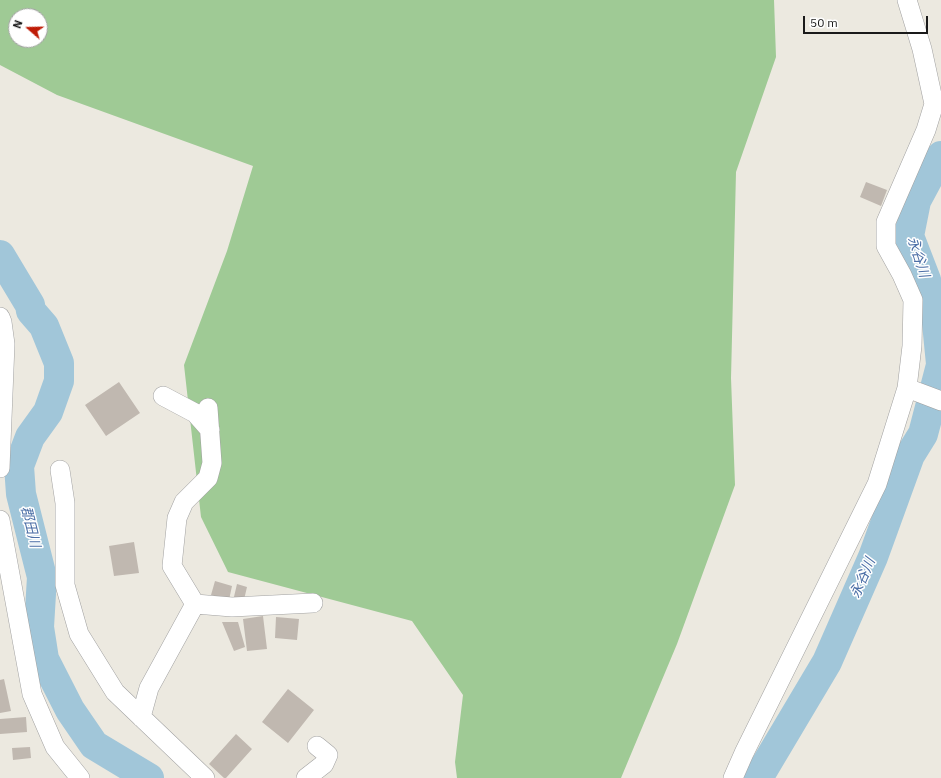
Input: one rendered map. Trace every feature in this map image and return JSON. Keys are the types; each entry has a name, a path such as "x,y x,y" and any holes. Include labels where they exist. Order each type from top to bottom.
{"street":[{"path":"733,778 877,484 907,388 912,346 913,300 902,275 886,246 886,222 926,130 934,104 922,49 907,0"},
{"path":"0,468 5,344 1,327"},
{"path":"907,388 941,401"},
{"path":"163,396 195,413 210,430"},
{"path":"195,604 172,566 177,518 184,502 208,478 212,463 208,408"},
{"path":"60,470 65,503 65,586 79,634 115,692 205,778"},
{"path":"0,520 32,694 55,747 80,778"},
{"path":"195,604 232,607 313,603"},
{"path":"141,717 149,688 195,604"},
{"path":"306,778 324,764 328,755 317,746"}],"green space":[{"path":"0,0 774,0 776,57 736,172 731,378 735,485 677,644 621,778 457,778 455,762 463,695 412,621 228,572 201,517 184,365 227,251 253,166 57,95 0,65"}],"building":[{"path":"866,182 887,190 881,206 860,197"},
{"path":"119,382 140,413 106,436 85,405"},
{"path":"134,542 139,573 114,576 109,546"},
{"path":"215,581 232,586 229,600 211,595"},
{"path":"237,584 247,587 243,604 233,601"},
{"path":"263,616 267,649 247,651 243,619"},
{"path":"276,617 299,619 297,640 275,638"},
{"path":"222,622 238,622 245,647 234,651"},
{"path":"4,679 11,711 0,713 0,680"},
{"path":"288,689 314,710 288,743 262,722"},
{"path":"26,717 27,732 0,734 0,719"},
{"path":"236,734 252,749 226,778 224,778 209,764"},
{"path":"30,747 31,758 13,760 12,748"}],"waterway":[{"name":"永谷川","path":"941,156 916,201 909,236 926,280 937,323 941,364"},
{"name":"郡田川","path":"0,255 30,305 31,311 44,326 59,363 59,381 48,412 30,437 19,466 21,494 42,577 39,627 44,659 70,710 94,745 149,778"},
{"name":"永谷川","path":"758,778 827,662 873,557 910,455 923,434 941,365"}]}
